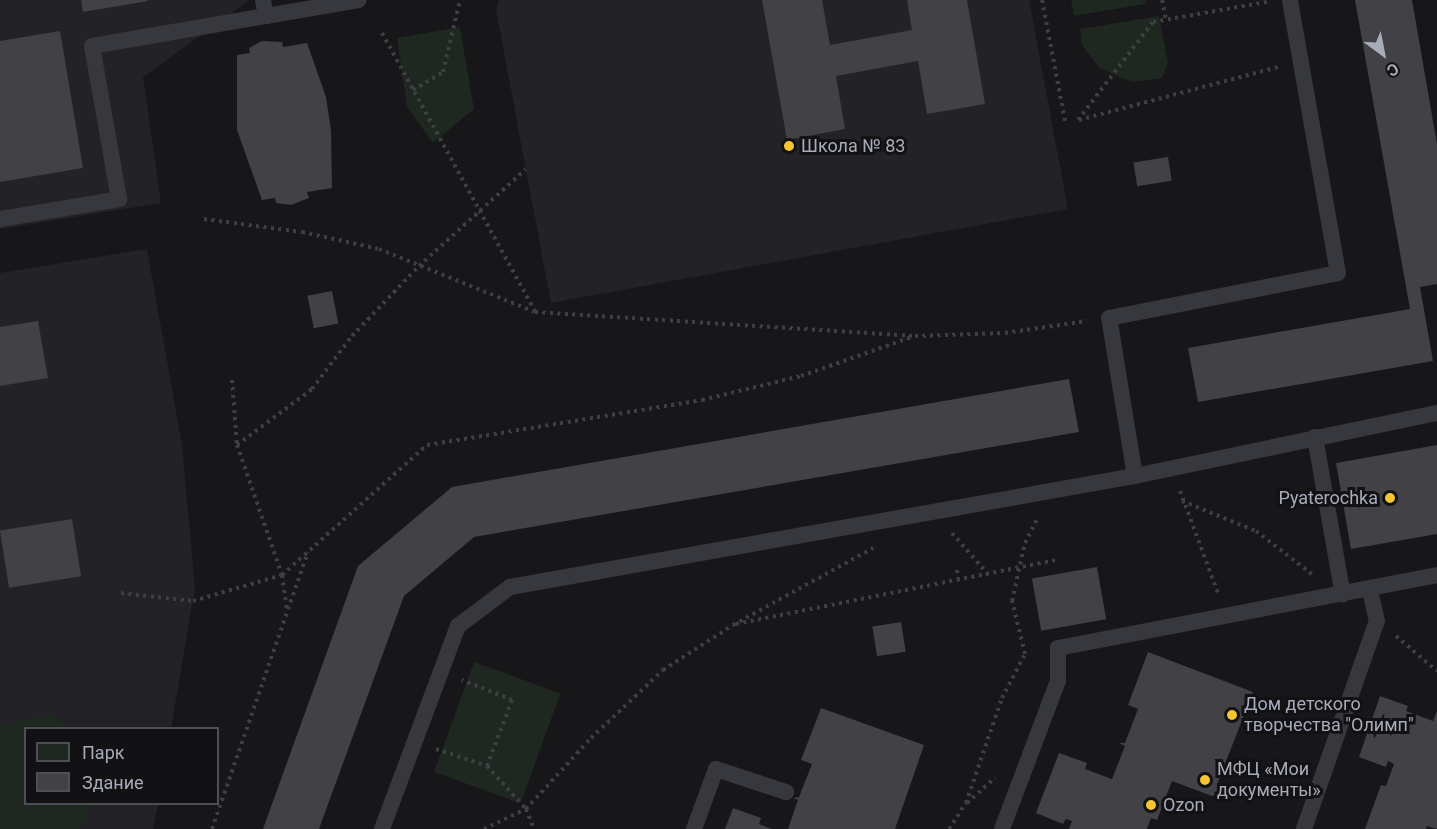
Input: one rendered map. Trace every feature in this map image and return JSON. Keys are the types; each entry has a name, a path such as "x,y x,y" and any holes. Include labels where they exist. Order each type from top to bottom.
{"lane":[{"path":"0,219 119,199 92,46 265,8 359,0"},
{"path":"1135,476 1109,318 1338,273 1290,0"},
{"path":"382,829 458,626 510,587 1135,476 1437,413"},
{"path":"1315,437 1343,595"},
{"path":"1002,829 1058,681 1058,648 1370,590 1437,574"},
{"path":"1304,829 1377,621 1370,590"},
{"path":"694,829 716,769 786,792"}],"path":[{"path":"413,90 443,72 460,0"},
{"path":"1042,0 1065,121"},
{"path":"1162,0 1166,20"},
{"path":"1279,0 1153,22 1078,120 1301,61"},
{"path":"382,33 535,312"},
{"path":"237,445 312,389 352,336 419,266 478,208 526,170"},
{"path":"204,219 368,246 535,312 915,336 1005,333 1109,318"},
{"path":"121,593 193,601 282,575 428,445 702,400 801,376 915,336"},
{"path":"232,380 237,445 282,575 288,611"},
{"path":"1175,466 1182,501 1215,579 1223,618"},
{"path":"949,829 966,803 1002,698 1025,654 1012,601 1025,543 1051,490"},
{"path":"1182,501 1257,531 1343,595"},
{"path":"951,532 987,573"},
{"path":"484,829 526,809 591,738 663,669 732,625 875,547"},
{"path":"212,829 308,551"},
{"path":"732,625 1060,559"},
{"path":"957,570 958,579"},
{"path":"1377,621 1437,671"},
{"path":"442,671 512,700 487,766"},
{"path":"416,741 487,766 526,809 534,829"}],"shaded area":[{"path":"0,0 250,0 143,77 161,203 0,229"},
{"name":"Школа № 83","path":"499,0 1029,0 1068,209 551,303 496,10"},
{"path":"147,249 182,445 195,588 171,727 24,727 24,805 158,805 153,829 0,829 0,273"}],"green space":[{"path":"1071,0 1145,0 1146,4 1074,16"},
{"path":"1159,16 1168,63 1162,78 1132,82 1099,68 1082,45 1080,29"},
{"path":"460,27 474,109 433,143 407,107 397,38"},
{"path":"474,662 560,693 520,803 434,772"},
{"path":"50,714 73,727 24,727 24,805 93,805 83,823 74,829 0,829 0,724"}],"building":[{"path":"81,0 147,0 148,1 83,12"},
{"path":"762,0 822,0 830,45 912,30 907,0 967,0 985,104 927,114 918,61 836,76 845,129 787,140"},
{"path":"1355,0 1412,0 1437,144 1437,284 1420,287 1433,361 1198,402 1188,348 1410,309"},
{"path":"60,31 83,168 0,182 0,41"},
{"path":"262,41 282,42 283,47 307,43 326,97 331,131 332,188 307,192 309,198 291,205 276,203 275,198 262,200 237,130 237,55 250,53 249,48"},
{"path":"1168,157 1172,181 1137,186 1133,162"},
{"path":"332,291 338,323 314,328 307,296"},
{"path":"38,321 48,378 0,386 0,327"},
{"path":"1069,379 1079,432 474,537 404,596 319,829 263,829 358,566 452,487"},
{"name":"Pyaterochka","path":"1437,445 1437,534 1351,549 1336,463"},
{"path":"72,519 81,576 9,588 0,530"},
{"path":"1097,567 1106,619 1041,631 1032,578"},
{"path":"901,622 906,652 877,656 872,627"},
{"path":"1148,652 1253,692 1218,782 1223,792 1212,796 1172,781 1157,820 1151,818 1147,829 1069,829 1072,821 1066,819 1063,824 1036,813 1059,753 1087,763 1085,769 1112,779 1125,746 1119,743 1125,743 1138,709 1128,705"},
{"path":"1380,696 1408,706 1406,711 1433,721 1437,711 1437,829 1427,826 1426,829 1365,829 1381,785 1386,786 1394,764 1388,761 1386,767 1359,757"},
{"path":"821,708 924,745 895,829 788,829 798,800 793,798 799,797 812,764 801,760"},
{"path":"733,808 761,818 759,824 772,829 725,829"}],"place":[{"name":"Школа № 83","path":"789,146"},
{"name":"Pyaterochka","path":"1390,498"},
{"name":"Дом детского творчества \"Олимп\"","path":"1232,715"},
{"name":"МФЦ «Мои документы»","path":"1205,780"},
{"name":"Ozon","path":"1151,805"}]}
